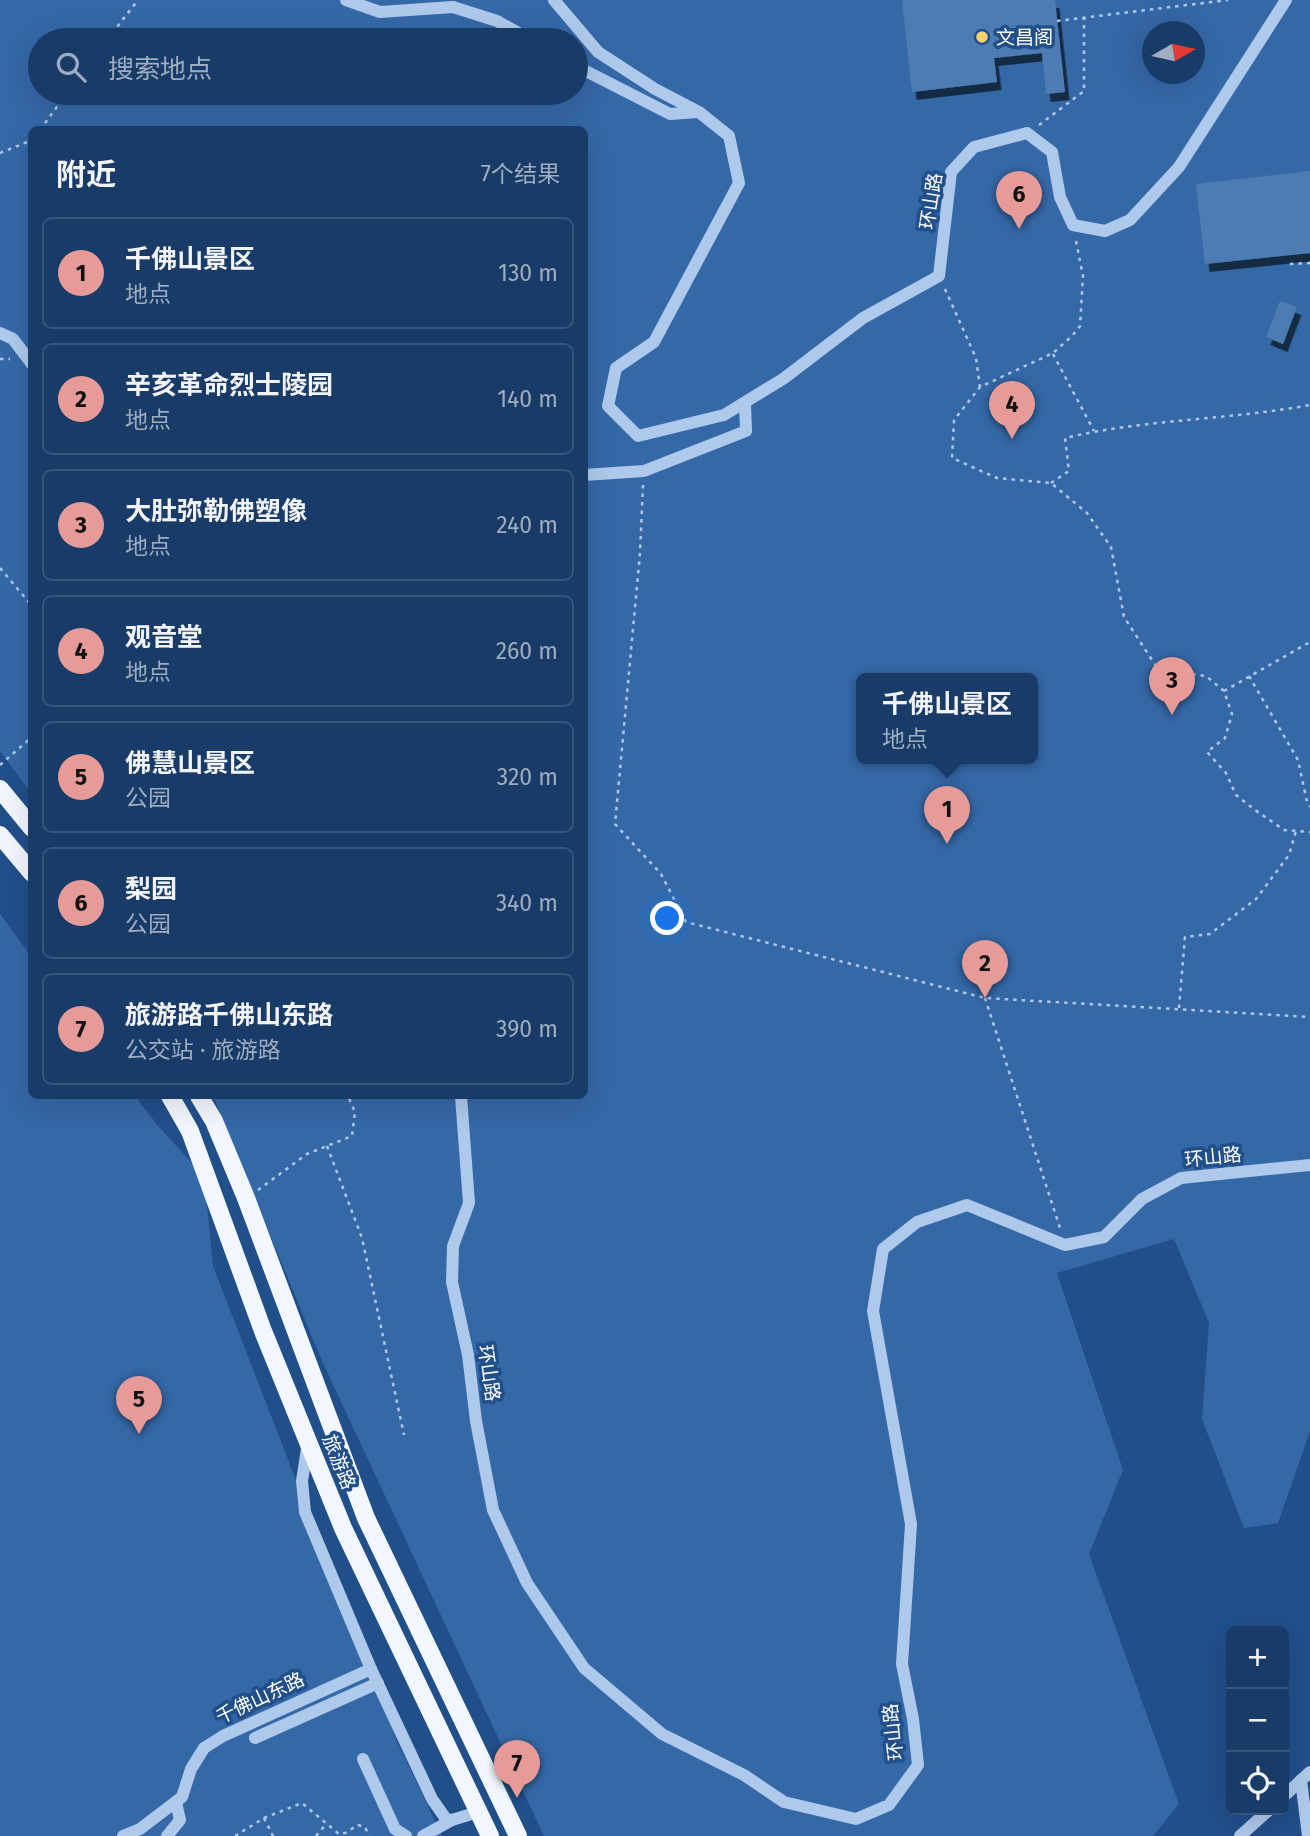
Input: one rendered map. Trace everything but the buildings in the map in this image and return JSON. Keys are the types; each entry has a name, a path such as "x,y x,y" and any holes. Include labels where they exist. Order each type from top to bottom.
{"main road":[{"path":"0,789 28,823"},
{"path":"0,835 28,868"},
{"name":"旅游路","path":"172,1099 190,1131 263,1331 343,1528 490,1836"},
{"name":"旅游路","path":"202,1099 214,1121 246,1198 366,1518 518,1836"}],"street":[{"path":"346,0 380,12 453,7 497,21 510,28"},
{"path":"554,0 578,28"},
{"path":"1027,133 1052,152 1059,197 1073,225 1105,231 1130,220 1179,167 1286,0"},
{"path":"588,39 598,51 655,89 699,112 729,136 739,183 654,342 616,369 608,406 638,436 724,415 783,379 863,318 939,276"},
{"path":"588,72 670,114 699,112"},
{"name":"环山路","path":"939,276 951,172 975,147 1027,133"},
{"path":"0,333 13,339 28,359"},
{"path":"588,475 644,471 746,431 745,402"},
{"name":"环山路","path":"461,1099 469,1203 453,1246 452,1282 468,1355 476,1421 493,1510 527,1583 584,1668 662,1734 744,1774 784,1802 856,1819 889,1805 918,1765 913,1719 902,1664 911,1524 873,1311 883,1249 917,1222 967,1205 1065,1245 1104,1237 1142,1199 1181,1178 1310,1165"},
{"path":"308,1442 302,1481 305,1513 371,1669 432,1799 446,1819 452,1821"},
{"name":"千佛山东路","path":"123,1836 140,1829 182,1797 191,1769 204,1748 243,1726 371,1669"},
{"path":"255,1738 378,1684"},
{"path":"363,1759 395,1829 406,1836"},
{"path":"1289,1791 1306,1776"},
{"path":"1306,1776 1308,1836"},
{"path":"167,1836 180,1820 176,1802"},
{"path":"423,1836 452,1821 478,1812"},
{"path":"1240,1836 1263,1815"}],"path":[{"path":"116,28 138,0"},
{"path":"1057,21 1228,0"},
{"path":"1027,133 1084,92 1084,18"},
{"path":"43,126 59,105"},
{"path":"0,153 28,142"},
{"path":"1073,225 1083,276 1080,326 1053,353 980,387 954,420 952,458 997,478 1051,483 1087,513 1111,547 1124,617 1167,683 1184,673 1206,676 1224,691 1232,714 1225,738 1207,752 1226,774 1236,795 1284,830 1310,832"},
{"path":"1290,264 1310,263"},
{"path":"939,276 976,358 980,387"},
{"path":"1053,353 1094,431"},
{"path":"1051,483 1069,471 1065,438 1094,431 1259,414 1310,405"},
{"path":"644,471 640,553 615,824 661,874 686,922 985,998 1310,1017"},
{"path":"0,568 28,601"},
{"path":"1224,691 1310,642"},
{"path":"1249,676 1298,760 1310,807"},
{"path":"0,765 28,740"},
{"path":"1179,1009 1185,937 1210,934 1256,898 1289,856 1296,831"},
{"path":"985,998 1065,1245"},
{"path":"246,1198 307,1154 352,1136 355,1112 349,1099"},
{"path":"327,1146 362,1238 404,1435"},
{"path":"235,1836 264,1818 302,1803 339,1833 345,1833 358,1825 365,1827 369,1836"},
{"path":"264,1818 272,1836"},
{"path":"316,1836 327,1823"}],"shaded area":[{"path":"0,0 1310,0 1310,1431 1278,1523 1244,1528 1202,1419 1209,1323 1174,1239 1057,1273 1123,1470 1089,1554 1179,1804 1153,1836 544,1836 322,1361 214,1099 588,1099 588,126 28,126 28,789 0,751"},
{"path":"0,914 28,952 28,1099 137,1099 204,1176 213,1266 397,1741 442,1836 0,1836"}],"place":[{"name":"文昌阁","path":"982,37"},
{"name":"梨园","path":"1019,229"},
{"name":"观音堂","path":"1012,439"},
{"name":"大肚弥勒佛塑像","path":"1172,715"},
{"name":"千佛山景区","path":"947,844"},
{"name":"辛亥革命烈士陵园","path":"985,998"},
{"name":"佛慧山景区","path":"139,1434"},
{"name":"旅游路千佛山东路","path":"517,1798"}]}
